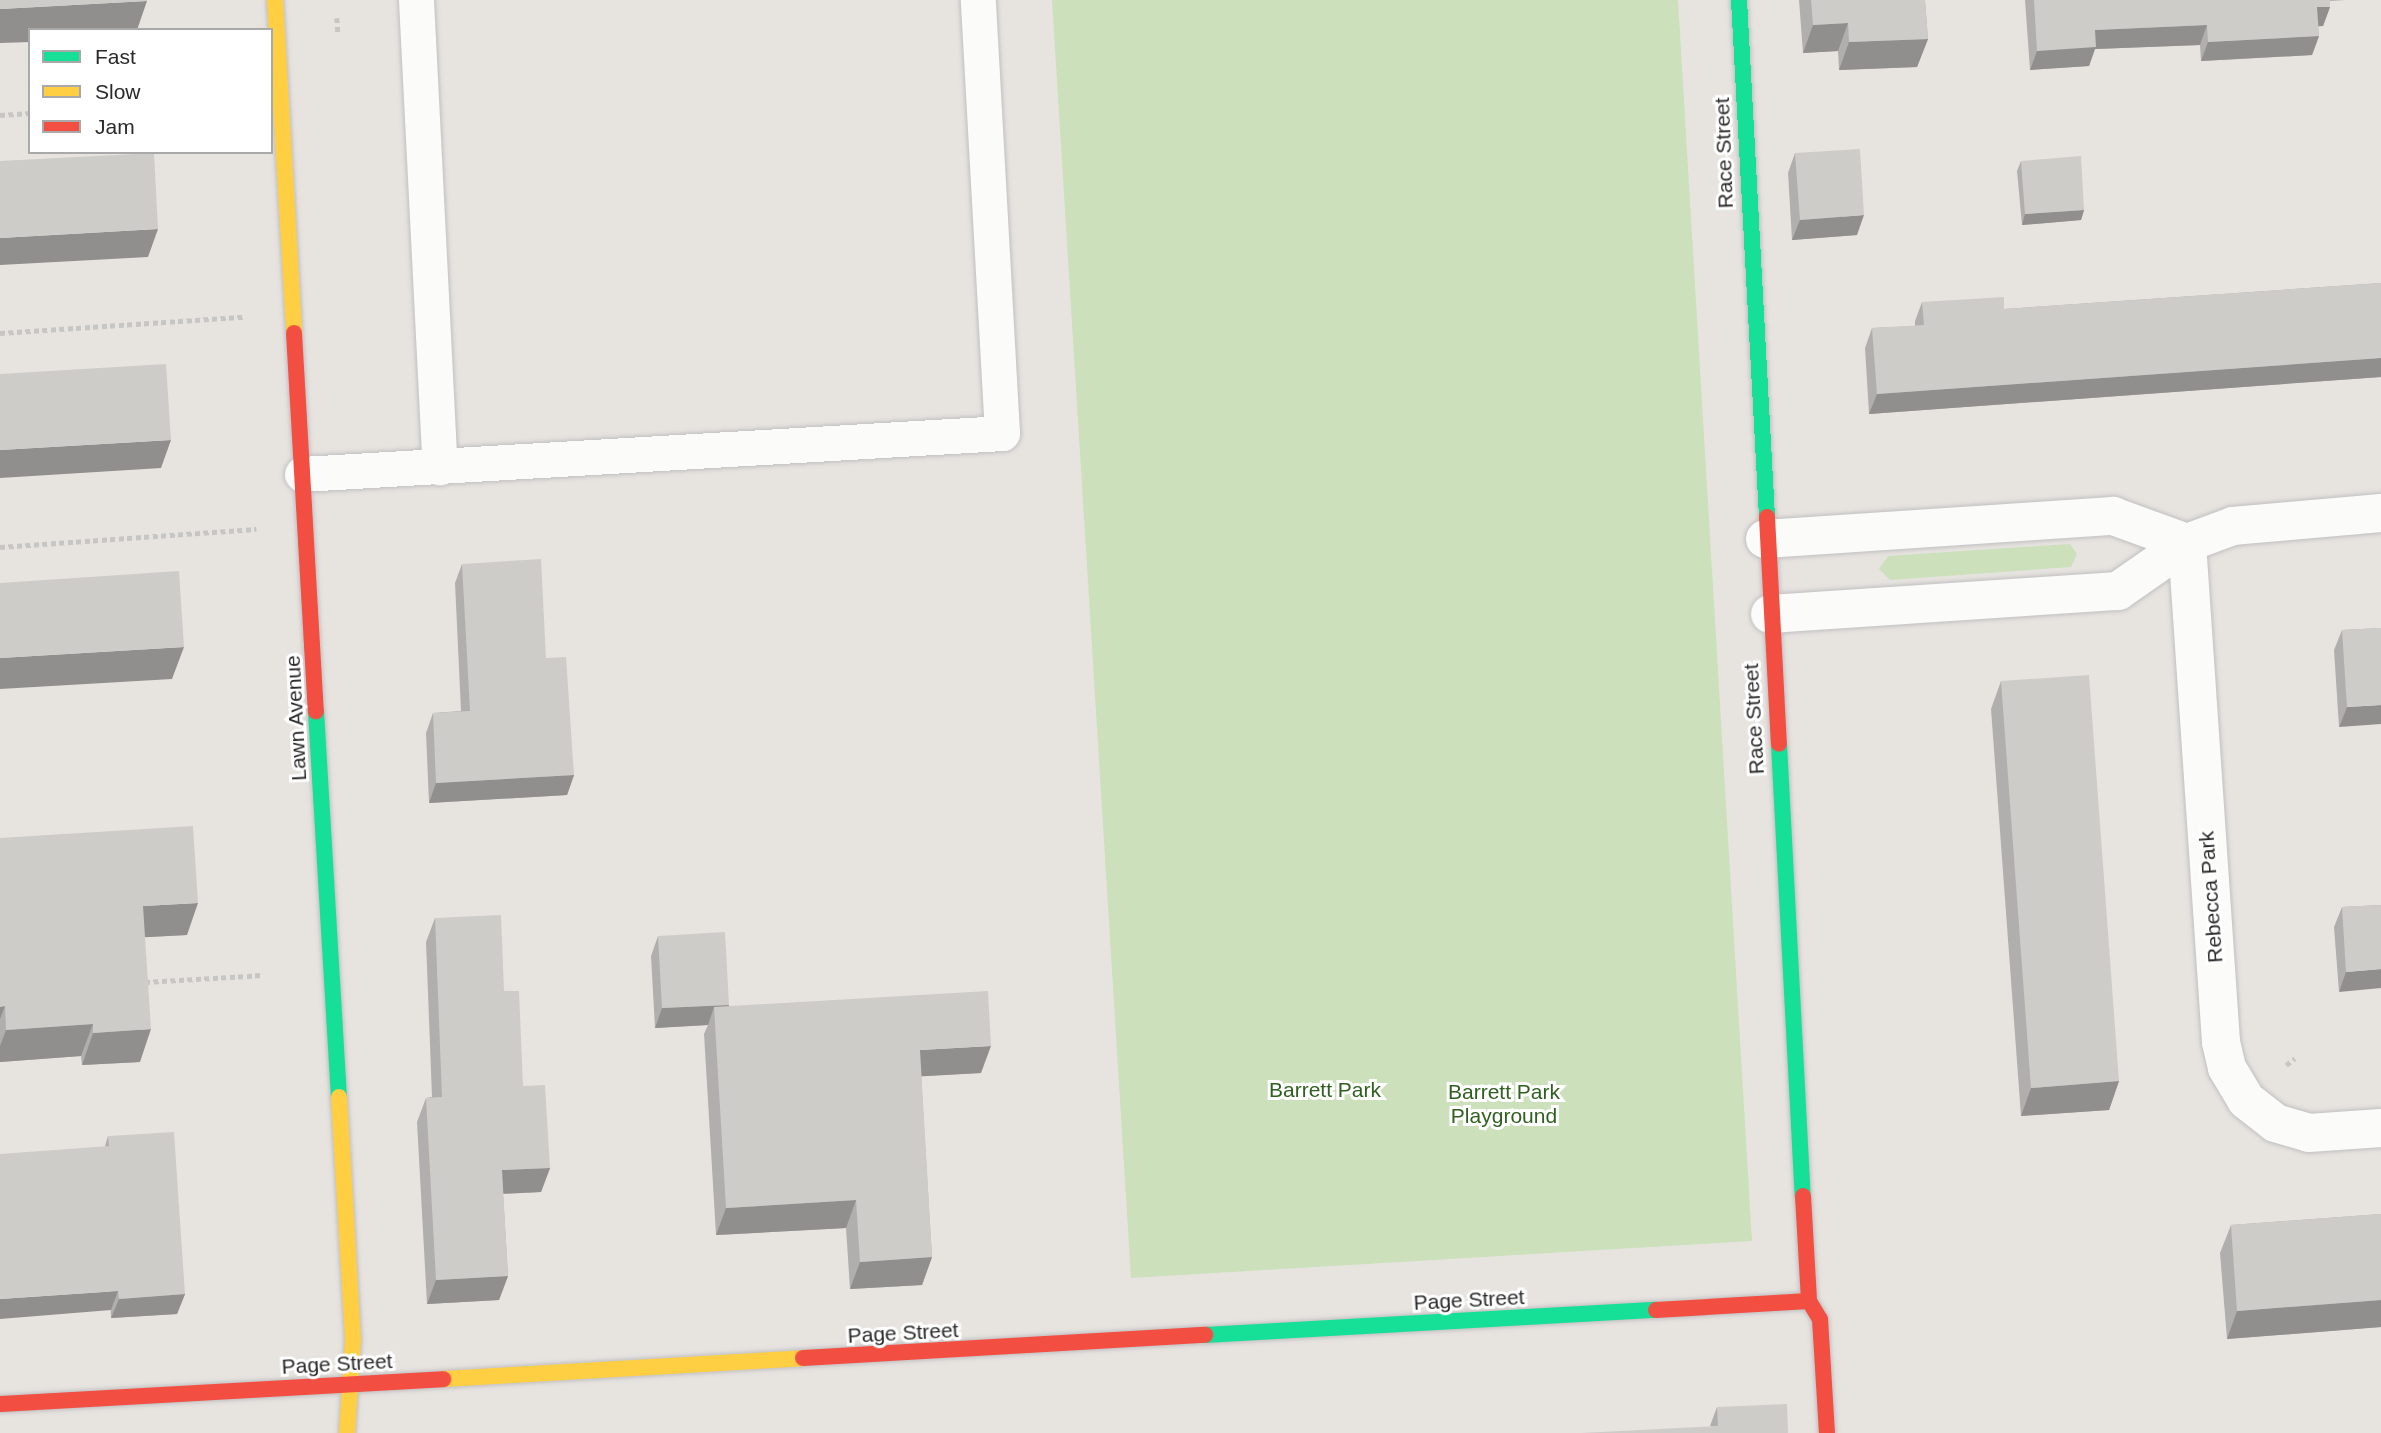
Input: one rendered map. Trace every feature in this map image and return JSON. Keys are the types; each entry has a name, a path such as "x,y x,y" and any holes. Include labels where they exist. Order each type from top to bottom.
{"street":[{"name":"Lawn Avenue","path":"275,0 354,1340 347,1433"},
{"name":"Race Street","path":"1739,0 1765,539 1809,1301 1820,1320 1826,1433"},
{"path":"1770,614 2118,591 2187,543 2233,526 2381,513"},
{"path":"1765,539 2113,516 2187,543"},
{"name":"Rebecca Park","path":"2187,543 2221,1042 2227,1068 2246,1100 2275,1123 2309,1133 2381,1128"},
{"name":"Page Street","path":"0,1404 1809,1301"}],"lane":[{"path":"415,0 440,467"},
{"path":"302,474 1002,433 978,0"}],"path":[{"path":"337,18 338,32"},
{"path":"0,115 28,113"},
{"path":"0,333 246,317"},
{"path":"0,547 258,529"},
{"path":"138,983 262,975"},
{"path":"2286,1065 2295,1058"}],"green space":[{"path":"1052,0 1678,0 1752,1241 1131,1278"},
{"path":"2070,544 2077,554 2071,567 1890,580 1879,569 1888,556"}],"building":[{"path":"0,0 147,0 147,1 0,9"},
{"path":"1811,0 1925,0 1928,39 1849,42 1848,23 1813,25"},
{"path":"2034,0 2330,0 2330,7 2317,7 2319,36 2208,42 2207,25 2095,30 2096,47 2037,51"},
{"path":"1860,149 1864,215 1800,220 1795,153"},
{"path":"154,154 158,229 0,238 0,161"},
{"path":"2081,156 2084,210 2025,214 2021,161"},
{"path":"2381,283 2381,358 1877,394 1872,328 1924,325 1922,302 2004,297 2004,309"},
{"path":"166,364 171,440 0,450 0,374"},
{"path":"541,559 546,658 566,657 574,775 436,783 433,713 470,711 462,564"},
{"path":"179,571 184,647 0,658 0,583"},
{"path":"2381,628 2381,705 2347,707 2342,630"},
{"path":"2089,675 2119,1081 2031,1088 2001,681"},
{"path":"193,826 198,903 143,906 151,1029 93,1033 93,1024 6,1030 5,1006 0,1007 0,838"},
{"path":"2381,905 2381,969 2346,972 2342,907"},
{"path":"501,915 504,991 519,991 523,1086 545,1085 550,1168 502,1170 508,1276 436,1280 426,1098 442,1097 435,918"},
{"path":"725,932 729,1005 662,1008 658,936"},
{"path":"988,991 991,1046 920,1050 932,1257 860,1262 856,1200 726,1208 714,1007"},
{"path":"174,1132 185,1294 119,1299 118,1291 0,1299 0,1154 109,1146 108,1136"},
{"path":"2381,1214 2381,1300 2237,1311 2231,1225"},
{"path":"1787,1404 1788,1433 1581,1433 1718,1426 1717,1407"}],"traffic: fast":[{"path":"1739,0 1767,517"},
{"path":"316,711 339,1097"},
{"path":"1779,744 1803,1196"},
{"path":"1205,1335 1656,1310"}],"traffic: slow":[{"path":"275,0 294,333"},
{"path":"339,1097 353,1340 347,1433"},
{"path":"443,1379 803,1358"}],"traffic: jam":[{"path":"294,333 316,711"},
{"path":"1767,517 1779,744"},
{"path":"1803,1196 1809,1301 1820,1319 1827,1433"},
{"path":"1656,1310 1809,1301"},
{"path":"803,1358 1205,1335"},
{"path":"0,1404 443,1379"}],"park label":[{"name":"Barrett Park","path":"1325,1090"},
{"name":"Barrett Park Playground","path":"1504,1104"}]}
